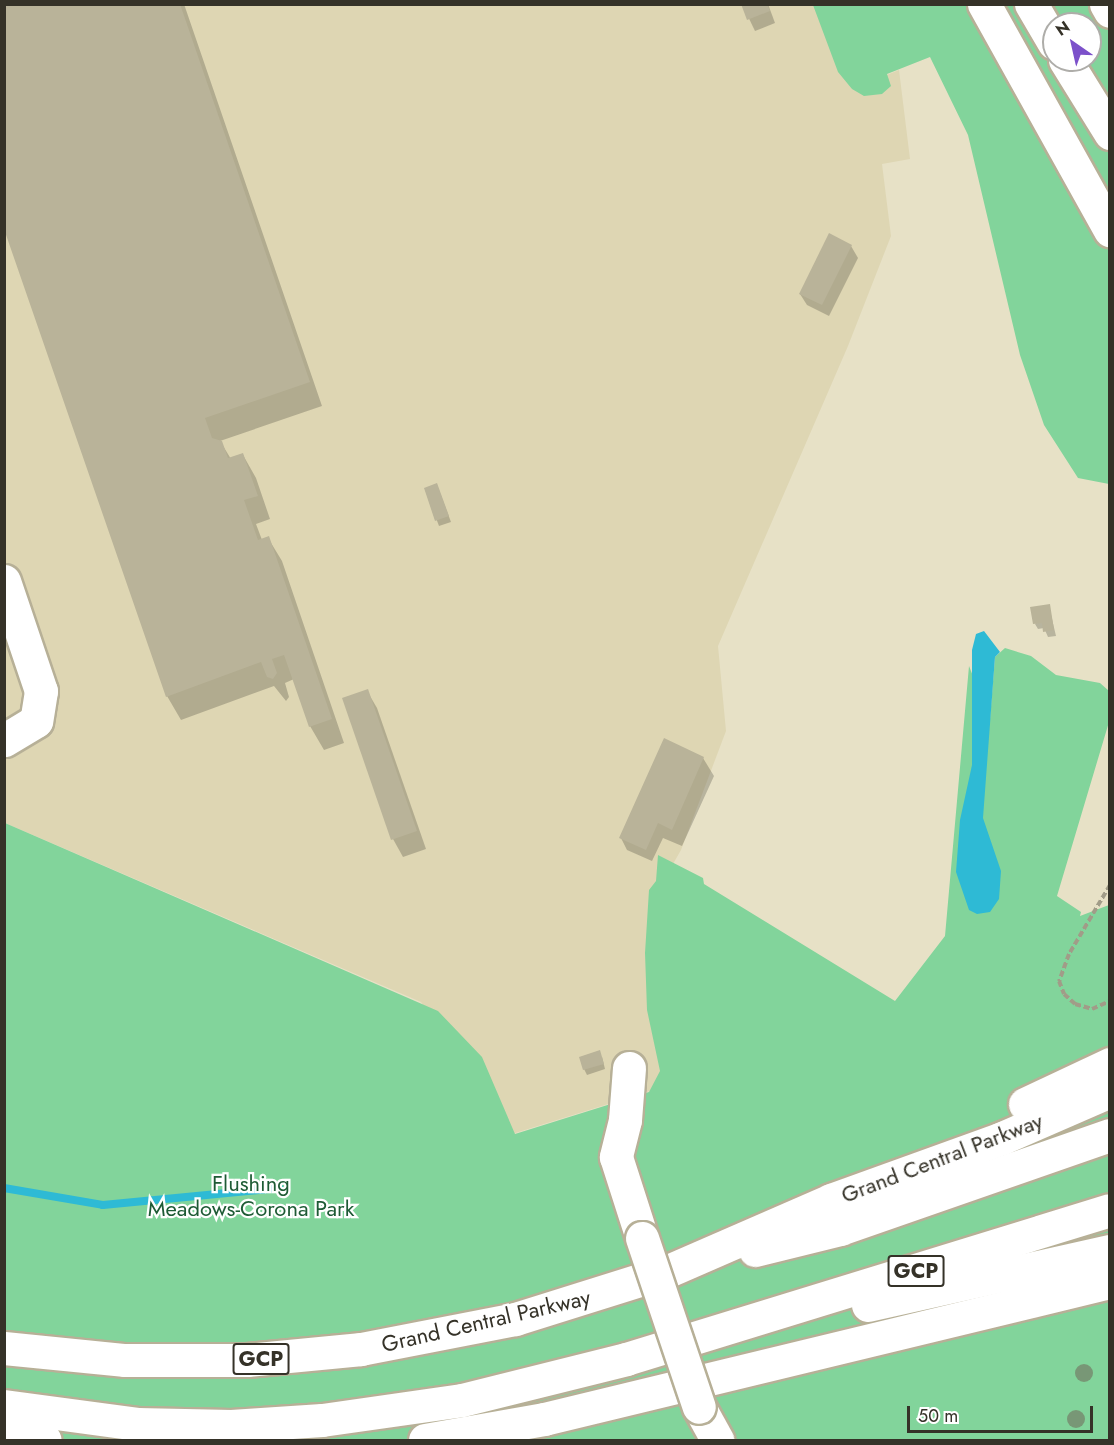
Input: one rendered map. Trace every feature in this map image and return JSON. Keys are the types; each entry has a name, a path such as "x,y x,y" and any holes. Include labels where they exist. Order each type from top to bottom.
{"main road":[{"path":"984,4 1106,227"},
{"path":"1030,4 1042,24"},
{"path":"1106,4 1110,11"},
{"path":"1072,72 1110,133"},
{"path":"4,580 41,691 36,721 4,740"},
{"path":"831,1200 895,1159 1041,1098 1110,1064"},
{"path":"629,1068 625,1120 616,1156 699,1407 717,1440"},
{"name":"Grand Central Parkway","path":"4,1347 71,1356 185,1362 351,1350 515,1319 668,1271 831,1200 1002,1138 1110,1091"},
{"path":"668,1271 840,1229 1110,1135"},
{"name":"GCP","path":"4,1406 137,1424 231,1426 322,1420 501,1392 721,1330 1110,1210"},
{"path":"721,1330 876,1304 1110,1251"},
{"path":"425,1440 516,1425 1110,1282"},
{"path":"4,1434 45,1440"}],"path":[{"path":"1110,885 1069,954 1059,981 1064,994 1075,1004 1092,1009 1110,1001"}],"shaded area":[{"path":"5,5 820,5 852,89 899,70 910,159 882,164 891,236 848,346 718,646 726,731 681,850 673,864 658,856 682,1081 512,1134 421,1002 5,823"}],"green space":[{"path":"813,5 1109,5 1109,484 1078,478 1044,425 1020,355 968,135 930,57 887,74 891,86 882,94 864,96 852,89 838,72"},
{"name":"Flushing Meadows-Corona Park","path":"1005,648 1031,656 1056,675 1100,683 1109,691 1109,722 1057,896 1081,912 1080,916 1109,905 1109,1440 5,1440 5,823 438,1011 482,1057 515,1134 649,1092 660,1071 647,1010 645,953 649,890 656,881 658,855 703,878 704,884 895,1001 945,936 969,666 990,719 995,657"}],"water":[{"path":"984,631 1000,652 995,657 983,818 1001,871 999,899 990,912 977,914 969,910 956,872 960,820 972,765 972,650 976,634"}],"building":[{"path":"4,4 180,4 310,382 205,418 212,438 222,441 228,458 243,453 258,496 244,500 258,540 269,536 332,719 309,727 284,655 272,659 277,673 273,679 267,677 261,662 166,697 4,229"},
{"path":"741,4 767,4 770,11 747,20"},
{"path":"829,233 852,245 822,305 799,294"},
{"path":"437,483 449,516 435,521 424,488"},
{"path":"1050,604 1054,630 1043,632 1042,623 1033,624 1030,607"},
{"path":"368,689 417,831 391,840 342,698"},
{"path":"664,738 704,757 672,830 658,823 646,850 619,838"},
{"path":"600,1050 604,1064 583,1070 579,1057"}],"waterway":[{"path":"4,1188 103,1205 279,1188"}]}
